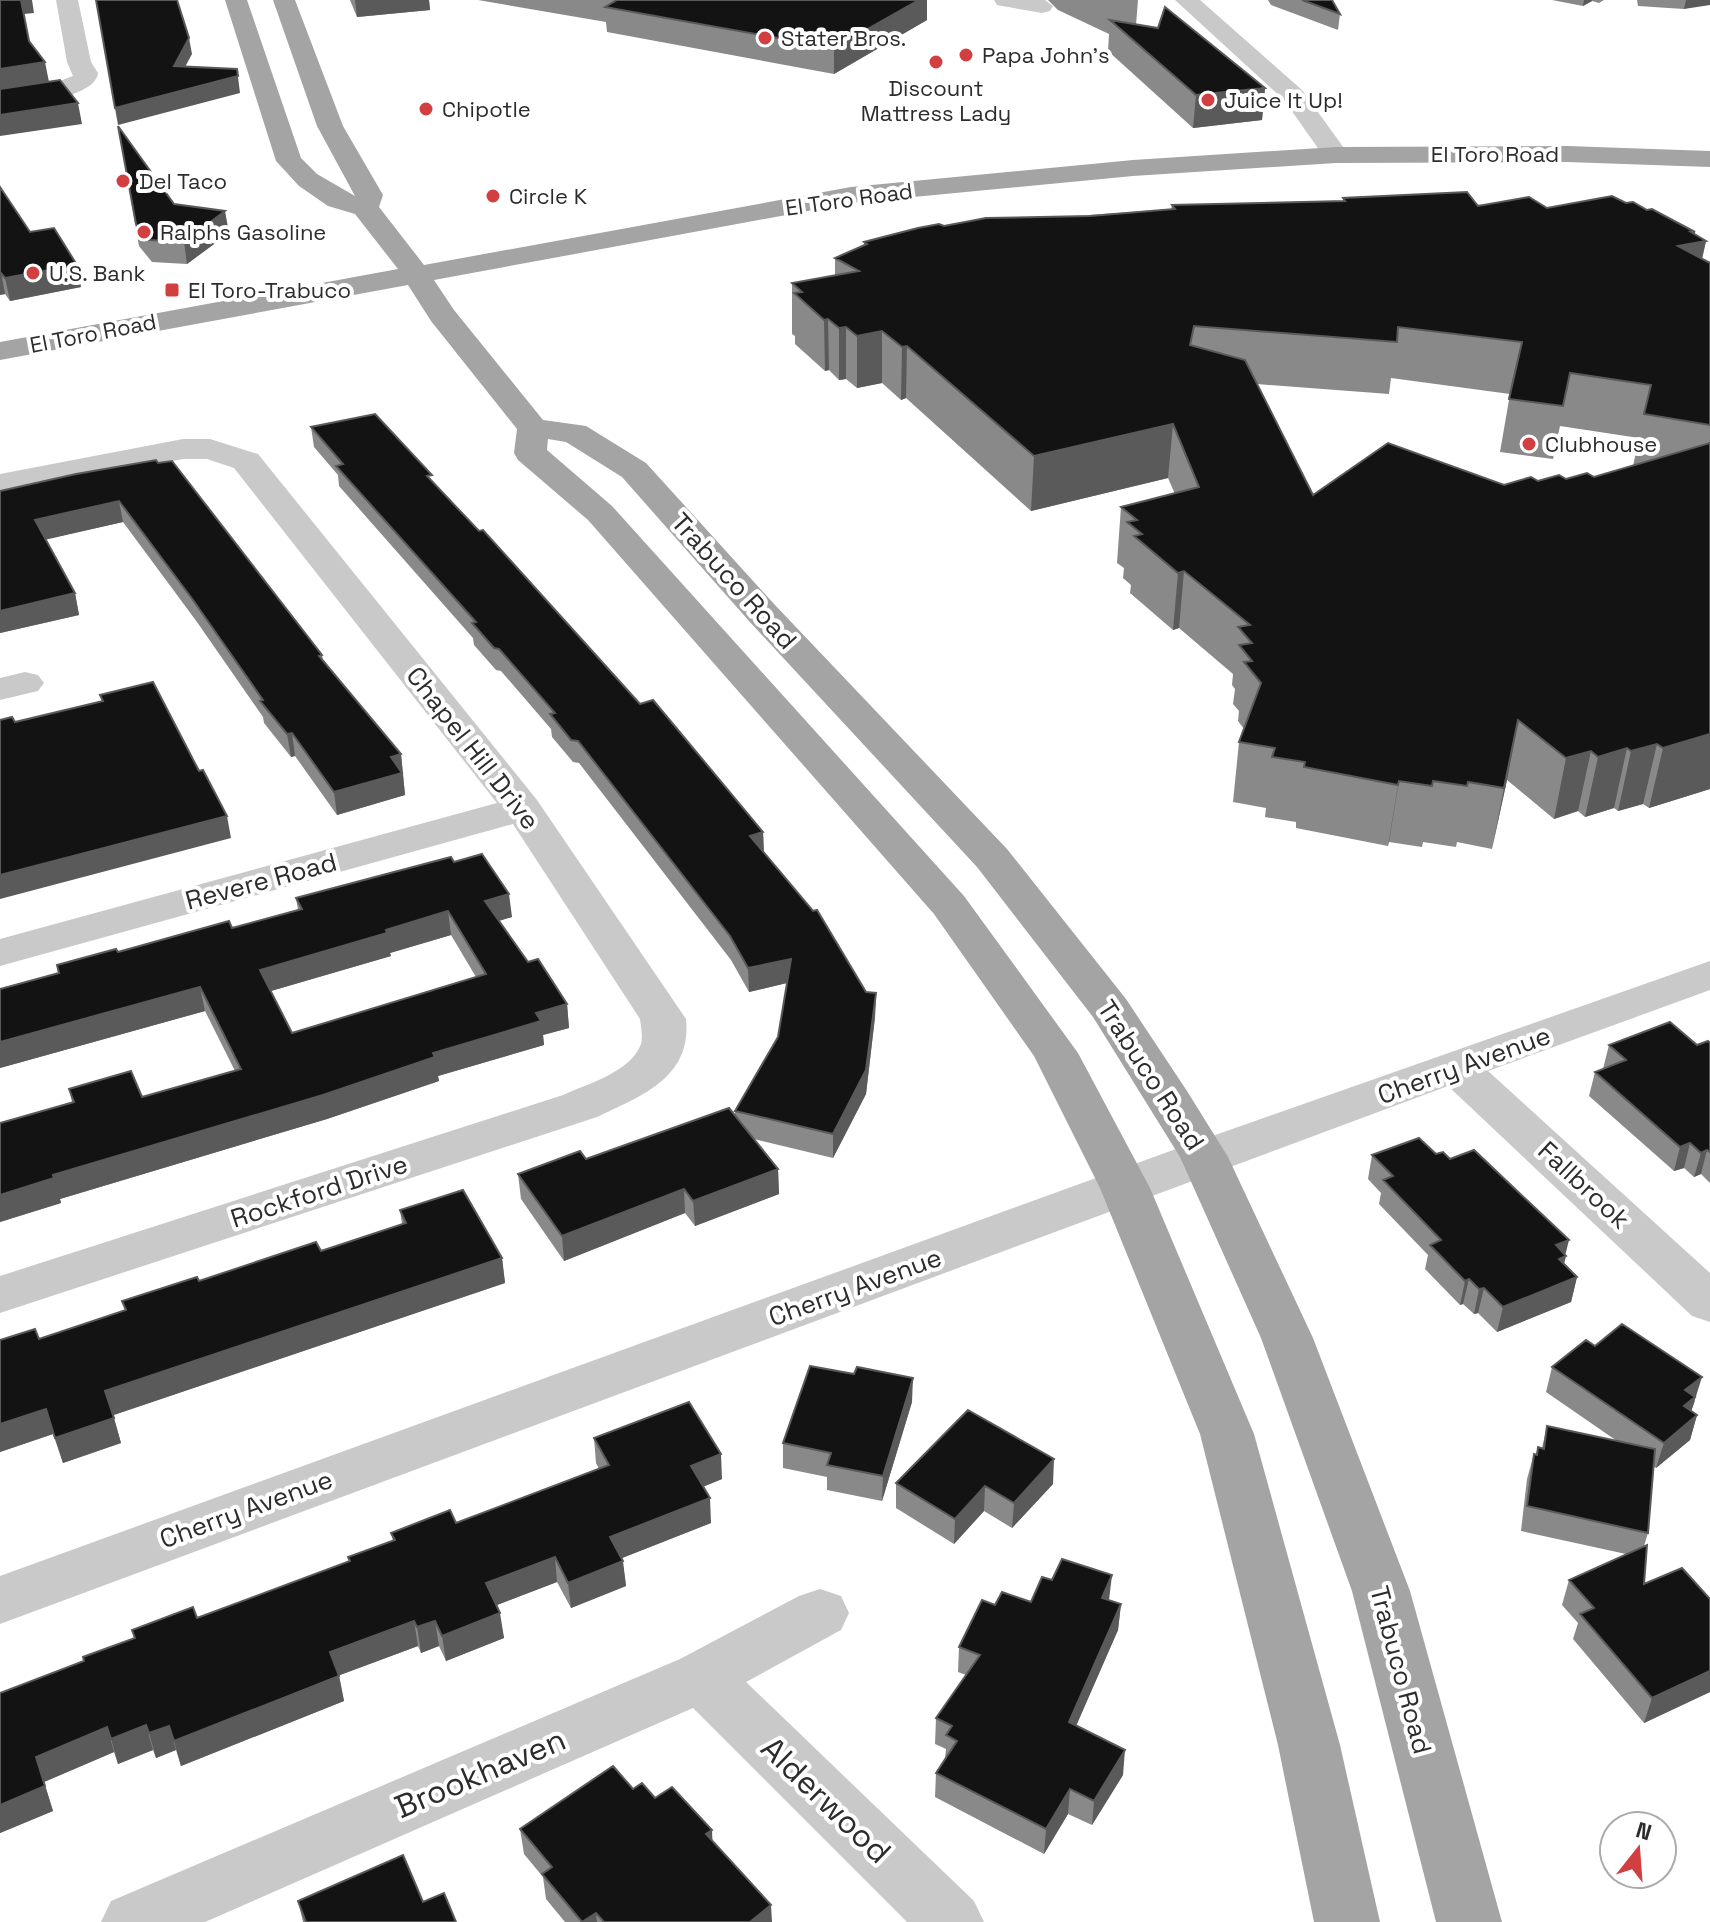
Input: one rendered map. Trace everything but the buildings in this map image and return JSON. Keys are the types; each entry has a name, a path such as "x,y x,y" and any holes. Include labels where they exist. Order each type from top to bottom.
{"main road":[{"path":"236,0 289,161 308,180 338,200 365,208"},
{"path":"257,0 266,24 275,28 296,28"},
{"name":"Trabuco Road","path":"284,0 330,126 369,195 365,208 416,274 442,315 533,428 575,433 634,470 762,613 992,858 1110,1009 1204,1157 1287,1338 1381,1591 1469,1922"},
{"name":"El Toro Road","path":"0,351 851,195 1133,168 1336,155 1553,154 1710,159"},
{"name":"Trabuco Road","path":"533,428 530,453 600,513 949,905 1055,1053 1125,1188 1227,1434 1309,1745 1347,1922"}],"street":[{"path":"0,100 54,92 85,80 86,73 79,62 67,0"},
{"path":"1005,0 1042,6"},
{"path":"1186,0 1293,95 1336,155"},
{"name":"Chapel Hill Drive","path":"0,484 183,449 210,449 246,461 523,809 663,1019 665,1041 661,1050 635,1080"},
{"name":"Revere Road","path":"0,953 523,809"},
{"name":"Cherry Avenue","path":"0,1600 1204,1157 1710,975"},
{"name":"Fallbrook","path":"1457,1068 1710,1303"},
{"name":"Rockford Drive","path":"0,1295 580,1106 635,1080"},
{"name":"Brookhaven","path":"134,1922 701,1677 820,1613"},
{"name":"Alderwood","path":"701,1677 951,1922"}],"place":[{"name":"Stater Bros.","path":"765,38"},
{"name":"Papa John's","path":"966,55"},
{"name":"Discount Mattress Lady","path":"936,62"},
{"name":"Juice It Up!","path":"1208,100"},
{"name":"Chipotle","path":"426,109"},
{"name":"Del Taco","path":"123,181"},
{"name":"Circle K","path":"493,196"},
{"name":"Ralphs Gasoline","path":"144,232"},
{"name":"U.S. Bank","path":"33,273"},
{"name":"El Toro-Trabuco","path":"172,290"},
{"name":"Clubhouse","path":"1529,444"}]}
